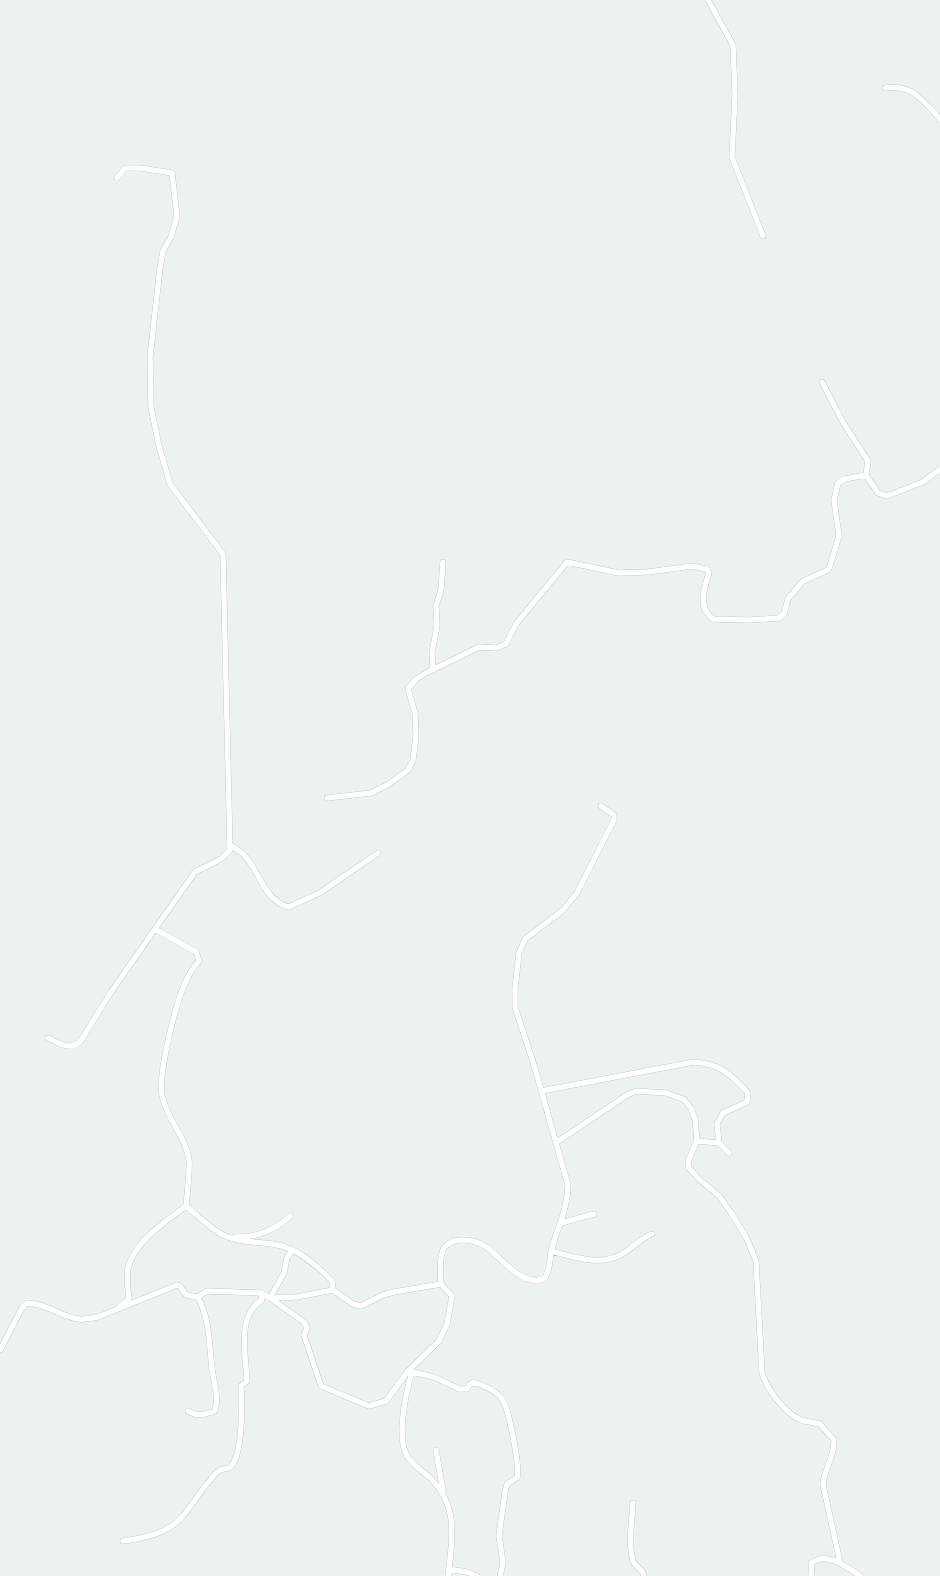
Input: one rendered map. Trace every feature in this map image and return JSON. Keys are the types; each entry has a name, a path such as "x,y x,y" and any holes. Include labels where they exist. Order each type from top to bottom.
{"street":[{"path":"708,0 733,45 735,95 732,157 763,236"},
{"path":"885,88 897,87 907,89 918,96 940,119"},
{"path":"48,1038 68,1047 75,1046 80,1042 111,992 195,872 221,859 230,850 223,554 170,484 159,446 152,407 150,357 160,268 163,251 171,237 177,216 172,173 140,168 125,168 117,178"},
{"path":"822,382 844,424 868,461 866,475 878,493 887,496 923,482 940,469"},
{"path":"327,798 371,793 389,784 408,770 414,760 416,736 415,713 408,689 416,679 479,647 496,648 506,644 516,624 567,562 619,573 648,572 692,566 702,567 707,569 709,573 703,604 706,611 713,618 749,620 779,618 784,614 788,599 803,581 828,570 830,566 839,536 834,500 838,483 845,479 866,475"},
{"path":"433,670 432,653 437,626 436,606 444,574 443,562"},
{"path":"0,1350 22,1308 27,1304 40,1305 79,1319 98,1317 177,1285 180,1286 186,1295 198,1297 207,1290 261,1293 304,1322 307,1328 304,1335 311,1353 318,1381 326,1389 370,1406 386,1401 410,1371 439,1341 447,1324 452,1296 441,1284 442,1256 444,1248 453,1242 466,1240 482,1244 523,1277 538,1280 545,1278 550,1269 551,1251 567,1204 568,1185 557,1142 516,1007 515,988 519,953 525,939 563,910 578,893 614,820 614,816 601,806"},
{"path":"230,846 243,854 249,861 274,900 289,907 321,892 378,853"},
{"path":"113,1311 129,1299 128,1269 132,1258 141,1244 186,1206 189,1161 185,1146 169,1114 162,1095 162,1077 175,1010 185,982 199,961 196,952 155,929"},
{"path":"541,1091 694,1062 710,1063 728,1074 742,1086 748,1097 747,1102 729,1109 719,1118 716,1129 718,1142 729,1153"},
{"path":"557,1142 627,1095 636,1091 666,1093 683,1099 691,1108 695,1119 697,1141 688,1161 689,1168 719,1196 732,1214 747,1239 756,1261 762,1373 766,1384 775,1398 794,1416 806,1422 820,1424 834,1440 833,1454 825,1473 823,1485 840,1562"},
{"path":"697,1141 718,1142"},
{"path":"186,1206 225,1236 249,1243 266,1243 283,1246 292,1250 318,1268 332,1281 333,1290"},
{"path":"561,1223 594,1214"},
{"path":"225,1236 246,1237 265,1232 282,1224 290,1216"},
{"path":"551,1251 588,1260 603,1261 627,1251 643,1238 652,1234"},
{"path":"270,1298 284,1273 287,1258 292,1250"},
{"path":"270,1298 297,1297 333,1290 353,1304 361,1306 383,1295 441,1284"},
{"path":"123,1541 161,1533 181,1519 211,1478 220,1470 229,1468 233,1465 239,1450 241,1435 241,1386 247,1381 245,1324 252,1308 262,1300 261,1293"},
{"path":"188,1411 194,1415 202,1416 215,1411 217,1404 211,1361 210,1333 204,1307 198,1297"},
{"path":"410,1371 404,1402 404,1447 407,1456 443,1491"},
{"path":"410,1371 434,1377 459,1389 467,1389 470,1384 476,1383 494,1392 504,1402 516,1452 518,1471 517,1478 507,1484 505,1492 499,1536 503,1563 500,1576"},
{"path":"436,1450 443,1491 452,1525 448,1576"},
{"path":"633,1503 631,1548 635,1564 643,1572 644,1576"},
{"path":"812,1576 811,1563 813,1561 829,1560 840,1562 860,1576"},
{"path":"448,1569 467,1572 477,1576"}]}
